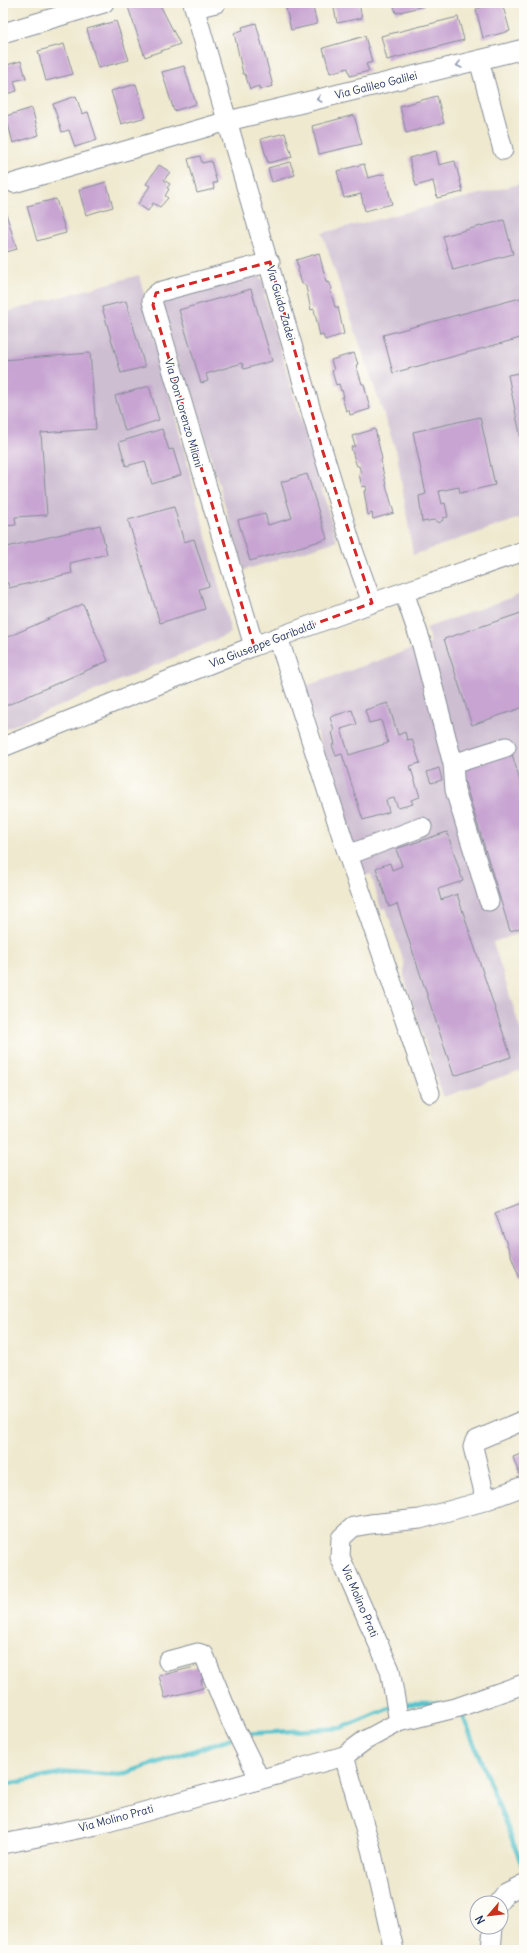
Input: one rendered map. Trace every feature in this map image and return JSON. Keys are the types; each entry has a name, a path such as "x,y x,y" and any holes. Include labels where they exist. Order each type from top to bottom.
{"street":[{"path":"3,33 104,3"},
{"path":"194,6 216,3"},
{"name":"Via Guido Zadei","path":"194,6 270,262 323,452 353,550 372,603"},
{"name":"Via Galileo Galilei","path":"14,183 228,121 524,49"},
{"path":"479,60 502,150"},
{"name":"Via Don Lorenzo Milani","path":"254,646 152,301 153,297 159,292 270,262"},
{"name":"Via Giuseppe Garibaldi","path":"3,747 254,646 372,603 524,551"},
{"path":"404,592 422,645 454,764 456,790 489,901"},
{"path":"278,637 348,855 430,1093"},
{"path":"454,764 506,747"},
{"path":"348,855 422,827"},
{"path":"484,1501 483,1488 473,1447 476,1441 524,1420"},
{"name":"Via Molino Prati","path":"3,1844 96,1825 259,1778 344,1756 364,1741 399,1722 390,1670 340,1557 341,1538 353,1527 420,1519 484,1501 524,1486"},
{"path":"168,1661 198,1653 204,1655 231,1721 259,1778"},
{"path":"399,1722 459,1707 524,1684"},
{"path":"344,1756 371,1849 394,1950"},
{"path":"504,1895 524,1884"},
{"path":"491,1950 492,1935"}],"highlighted area":[{"path":"270,262 323,452 372,603 254,646 153,305 156,293"}],"shaded area":[{"path":"524,183 524,521 523,517 413,555 397,454 322,233"},
{"path":"257,274 263,280 267,293 264,295 337,541 244,570 191,389 183,383 160,299"},
{"path":"139,275 231,633 3,730 3,313"},
{"path":"524,593 524,932 493,942 524,1041 524,1069 443,1097 404,977 404,962 386,908 381,909 371,874 361,877 303,687 431,642 426,628"}],"building":[{"path":"142,3 159,3 180,44 145,57 128,7"},
{"path":"312,3 317,24 291,30 286,8"},
{"path":"333,3 359,3 362,18 337,23"},
{"path":"393,3 424,3 424,6 396,13"},
{"path":"502,3 510,31 483,38 476,9"},
{"path":"458,17 464,40 387,60 381,36"},
{"path":"116,21 129,60 98,68 87,29"},
{"path":"256,23 273,86 259,90 259,86 250,89 245,74 243,74 234,33 243,30 242,27"},
{"path":"365,36 372,62 366,64 369,71 350,76 348,68 330,73 323,48"},
{"path":"64,44 73,74 46,81 38,51"},
{"path":"21,61 26,78 14,81 17,91 3,95 3,66"},
{"path":"184,66 196,104 174,111 162,72"},
{"path":"136,84 146,117 121,124 111,91"},
{"path":"76,96 82,114 88,112 97,140 75,147 69,130 62,132 53,104"},
{"path":"437,96 444,123 406,133 400,106"},
{"path":"32,108 39,135 13,143 6,116"},
{"path":"354,115 362,144 319,154 312,126"},
{"path":"285,133 292,157 268,163 261,139"},
{"path":"436,151 439,165 455,161 463,192 437,198 433,181 416,186 409,158"},
{"path":"200,156 202,163 211,161 217,183 213,183 214,189 197,193 188,159"},
{"path":"290,162 295,175 272,182 268,168"},
{"path":"364,164 368,178 384,174 392,204 365,211 361,194 344,198 337,171"},
{"path":"159,165 170,172 164,180 170,184 167,188 169,189 165,196 168,198 160,207 153,203 148,211 138,204 150,186 146,184"},
{"path":"106,182 113,207 86,215 79,190"},
{"path":"56,199 66,233 37,241 27,206"},
{"path":"3,204 17,249 3,253"},
{"path":"504,220 513,254 453,270 443,236"},
{"path":"319,253 326,281 327,283 329,282 332,289 330,290 335,307 338,307 344,334 325,340 323,335 320,336 314,309 311,310 306,287 302,284 296,260"},
{"path":"251,289 272,361 244,369 242,363 206,374 208,381 201,383 179,310"},
{"path":"524,297 524,337 393,373 383,335"},
{"path":"126,301 145,367 121,373 102,307"},
{"path":"90,353 96,429 41,433 47,515 15,517 16,525 3,526 3,360"},
{"path":"354,353 358,364 356,365 362,384 364,384 370,409 350,415 349,410 346,411 342,397 344,397 342,390 341,391 339,384 336,385 331,360"},
{"path":"524,372 524,449 523,449 508,375"},
{"path":"149,386 159,420 125,431 115,396"},
{"path":"480,417 495,485 460,493 459,487 439,491 442,504 445,503 448,517 443,518 443,520 439,523 434,520 422,522 419,496 426,494 413,432"},
{"path":"162,429 169,450 173,449 181,475 152,484 145,461 126,466 119,442"},
{"path":"375,429 386,485 394,513 373,519 372,513 368,515 364,491 367,490 366,486 362,487 359,474 361,473 359,466 357,466 355,461 351,447 355,446 352,436"},
{"path":"307,474 327,539 250,561 238,520 265,513 268,525 292,518 281,482"},
{"path":"174,507 184,542 194,539 209,586 199,589 205,609 160,623 128,520"},
{"path":"100,525 107,554 70,563 72,573 9,588 8,583 3,581 3,548"},
{"path":"83,604 108,661 3,707 3,639"},
{"path":"524,612 524,707 472,725 444,639"},
{"path":"388,703 398,735 405,732 407,740 412,739 420,763 410,766 420,797 411,800 413,804 398,808 394,798 386,800 389,812 363,820 342,754 336,756 332,745 335,744 332,732 334,731 330,717 352,710 357,724 341,729 349,755 388,743 381,720 369,723 365,710"},
{"path":"512,754 524,794 524,927 510,931 461,770"},
{"path":"439,768 442,780 431,783 427,772"},
{"path":"447,832 463,881 438,889 441,900 457,894 511,1057 454,1076 397,904 389,907 376,868 390,863 392,870 402,866 396,849"},
{"path":"524,1202 524,1278 520,1279 495,1213"},
{"path":"524,1453 524,1478 521,1479 513,1457"},
{"path":"198,1666 198,1668 202,1667 206,1679 201,1680 203,1688 165,1698 159,1676"}],"waterway":[{"path":"401,1704 439,1704"},
{"path":"244,1734 341,1728 392,1707"},
{"path":"461,1711 524,1870"},
{"path":"3,1785 71,1772 120,1775 232,1738"}]}
